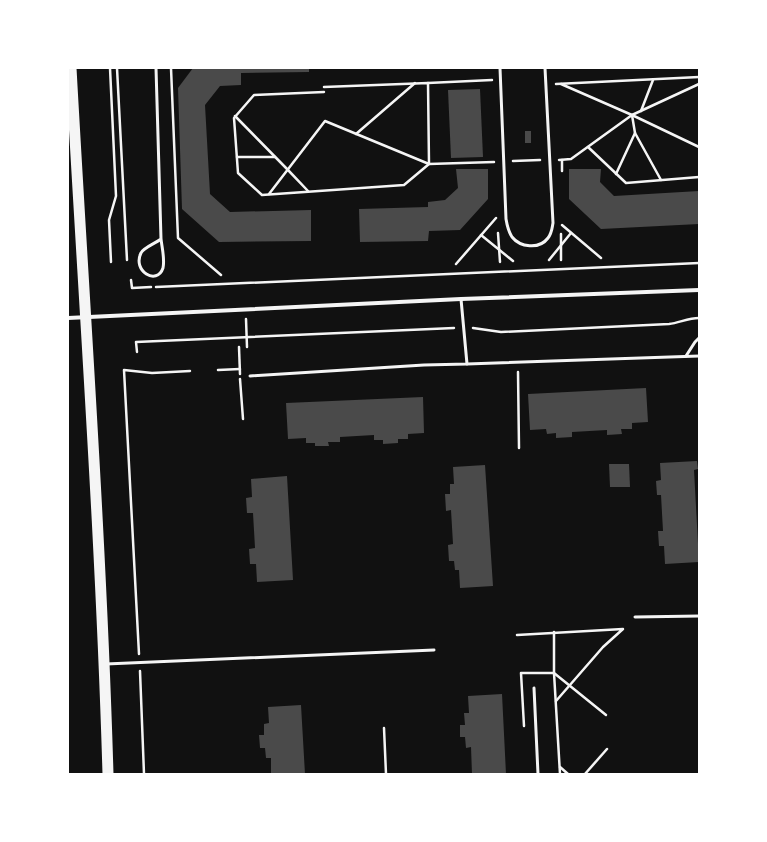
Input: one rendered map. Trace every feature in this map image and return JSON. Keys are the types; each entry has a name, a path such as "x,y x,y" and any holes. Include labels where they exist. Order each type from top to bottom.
{"highway":[{"path":"71,68 105,665 108,774"}],"street":[{"path":"68,318 461,299 699,290"}],"lane":[{"path":"156,68 161,239 163,259 162,270 154,276 148,275 140,268 140,254 143,250 161,239"},
{"path":"500,68 507,228 512,237 520,243 530,246 540,245 547,239 552,232 554,223 545,68"},
{"path":"461,299 467,364"},
{"path":"686,356 699,338"},
{"path":"250,376 424,365 699,356"},
{"path":"635,617 699,616"},
{"path":"105,665 434,650"},
{"path":"534,688 538,774"}],"path":[{"path":"110,68 116,196 109,220 111,262"},
{"path":"117,68 127,260"},
{"path":"171,68 178,238 221,275"},
{"path":"546,85 699,77"},
{"path":"324,87 500,80"},
{"path":"640,111 653,80"},
{"path":"356,134 415,83"},
{"path":"428,83 429,164"},
{"path":"560,84 632,115 699,147"},
{"path":"269,194 325,121 429,164 571,159 632,115 699,84"},
{"path":"324,92 254,95 235,116 238,173 262,195 404,185 429,164"},
{"path":"632,115 635,133 661,180"},
{"path":"235,116 308,192"},
{"path":"616,174 635,133"},
{"path":"588,147 626,183 699,177"},
{"path":"237,158 276,157"},
{"path":"456,264 498,216"},
{"path":"562,224 601,258"},
{"path":"549,260 572,233"},
{"path":"480,236 513,262"},
{"path":"131,280 132,288 699,263"},
{"path":"246,310 248,347"},
{"path":"137,352 136,342 463,327 509,332 668,324 678,323 691,318 699,318"},
{"path":"239,347 243,419"},
{"path":"218,370 240,369"},
{"path":"144,774 140,663 124,370 152,373 190,371"},
{"path":"518,372 519,448"},
{"path":"517,635 623,629 603,647 556,700"},
{"path":"554,632 554,673 560,774"},
{"path":"524,727 521,673 554,673 606,715"},
{"path":"384,728 386,774"},
{"path":"585,774 607,749"},
{"path":"559,766 568,774"}],"building":[{"path":"193,68 309,68 309,72 241,73 241,85 220,86 205,105 210,194 230,212 311,210 311,241 219,242 182,209 178,88"},
{"path":"480,89 483,157 451,158 448,90"},
{"path":"525,131 531,131 531,143 525,143"},
{"path":"456,169 488,169 488,199 460,230 429,231 428,241 360,242 359,209 428,207 428,202 445,200 458,188"},
{"path":"569,169 601,169 600,182 614,196 699,191 699,224 601,229 569,199"},
{"path":"646,388 648,422 632,423 632,429 621,429 622,434 607,435 607,430 572,432 572,437 556,438 556,433 547,434 546,429 530,430 528,394"},
{"path":"423,397 424,433 408,434 408,439 398,439 398,443 383,444 383,440 374,440 374,435 340,437 340,442 328,442 329,446 315,446 315,443 306,443 306,438 288,439 286,403"},
{"path":"697,461 698,469 694,470 699,562 665,564 664,546 659,546 658,531 663,531 661,495 657,495 656,481 661,480 660,463"},
{"path":"609,464 629,464 630,487 610,487"},
{"path":"485,465 493,586 460,588 459,570 455,570 454,561 449,561 448,545 453,544 451,510 446,511 445,494 450,494 450,484 454,484 453,467"},
{"path":"287,476 293,580 257,582 256,564 250,564 249,549 255,548 253,513 247,513 246,498 252,497 251,479"},
{"path":"502,694 506,774 472,774 471,747 466,748 465,737 460,737 460,725 465,725 464,713 469,713 468,696"},
{"path":"301,705 305,774 271,774 271,758 266,758 265,748 260,748 259,735 264,735 264,724 269,723 268,707"}]}
